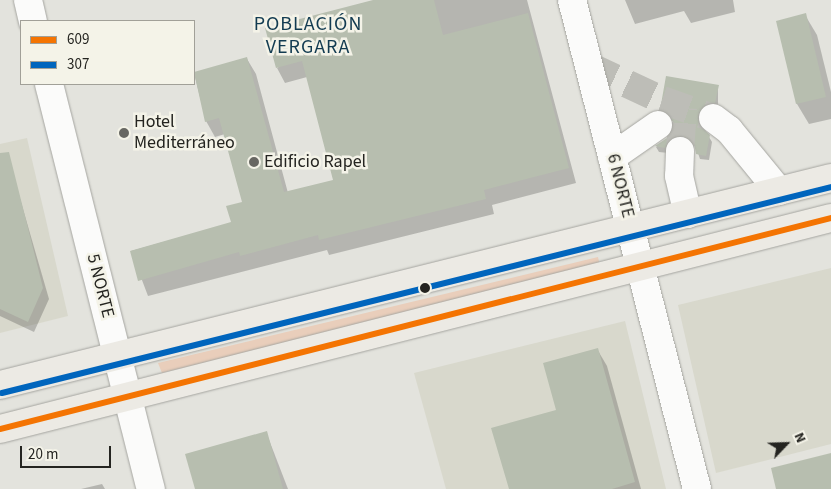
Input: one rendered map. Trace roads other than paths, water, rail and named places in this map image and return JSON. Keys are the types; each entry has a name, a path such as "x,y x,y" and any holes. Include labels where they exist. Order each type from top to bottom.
{"main road":[{"path":"0,386 117,354 831,178"},
{"path":"0,429 831,218"}],"street":[{"path":"28,0 33,20"},
{"name":"6 NORTE","path":"572,0 697,489"},
{"name":"5 NORTE","path":"49,85 151,489"},
{"path":"713,118 729,130 779,191"},
{"path":"612,157 658,125"},
{"path":"680,151 678,176 688,214"}],"tunnel":[{"path":"589,66 662,100 713,118"},
{"path":"680,151 683,108"}],"place":[{"name":"Hotel Mediterráneo","path":"124,133"},
{"name":"Edificio Rapel","path":"254,162"}],"district":[{"name":"POBLACIÓN VERGARA","path":"308,36"}]}
